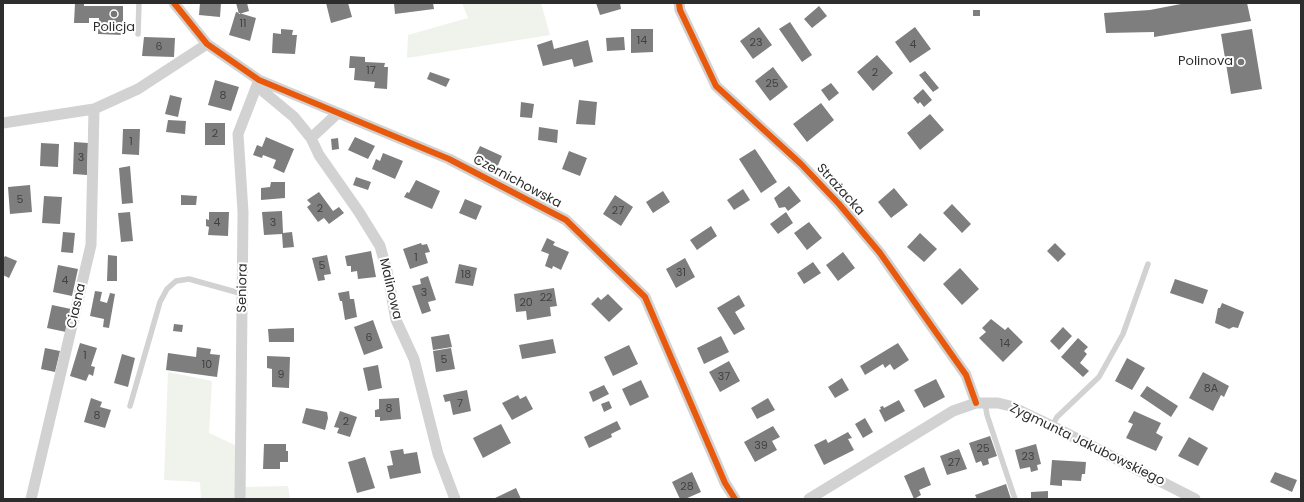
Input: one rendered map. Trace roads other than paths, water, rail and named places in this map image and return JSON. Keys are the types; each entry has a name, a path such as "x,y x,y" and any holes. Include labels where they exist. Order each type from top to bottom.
{"street":[{"name":"Czernichowska","path":"174,3 207,44 259,80 449,159 566,220 645,297 725,483 735,499"},
{"name":"Strażacka","path":"679,3 680,10 716,86 801,164 839,204 880,253 966,375 981,403"},
{"path":"3,123 94,109 138,89 207,44"},
{"name":"Malinowa","path":"259,80 264,92 294,117 310,138 319,155 360,212 380,246 387,270 396,320 414,359 438,454 456,499"},
{"name":"Seniora","path":"240,499 243,212 238,134 259,80"},
{"name":"Ciasna","path":"31,499 91,245 94,109"},
{"path":"310,138 338,114"},
{"name":"Zygmunta Jakubowskiego","path":"809,499 953,411 981,403 998,403 1010,406 1195,499"}],"lane":[{"path":"138,34 140,3"},
{"path":"1052,426 1057,417 1099,377 1123,334 1148,264"},
{"path":"130,406 160,302 167,289 176,281 189,279 242,294"},
{"path":"981,403 987,415 1015,499"}],"place":[{"name":"Policja","path":"114,14"},
{"name":"Polinova","path":"1241,62"}]}
